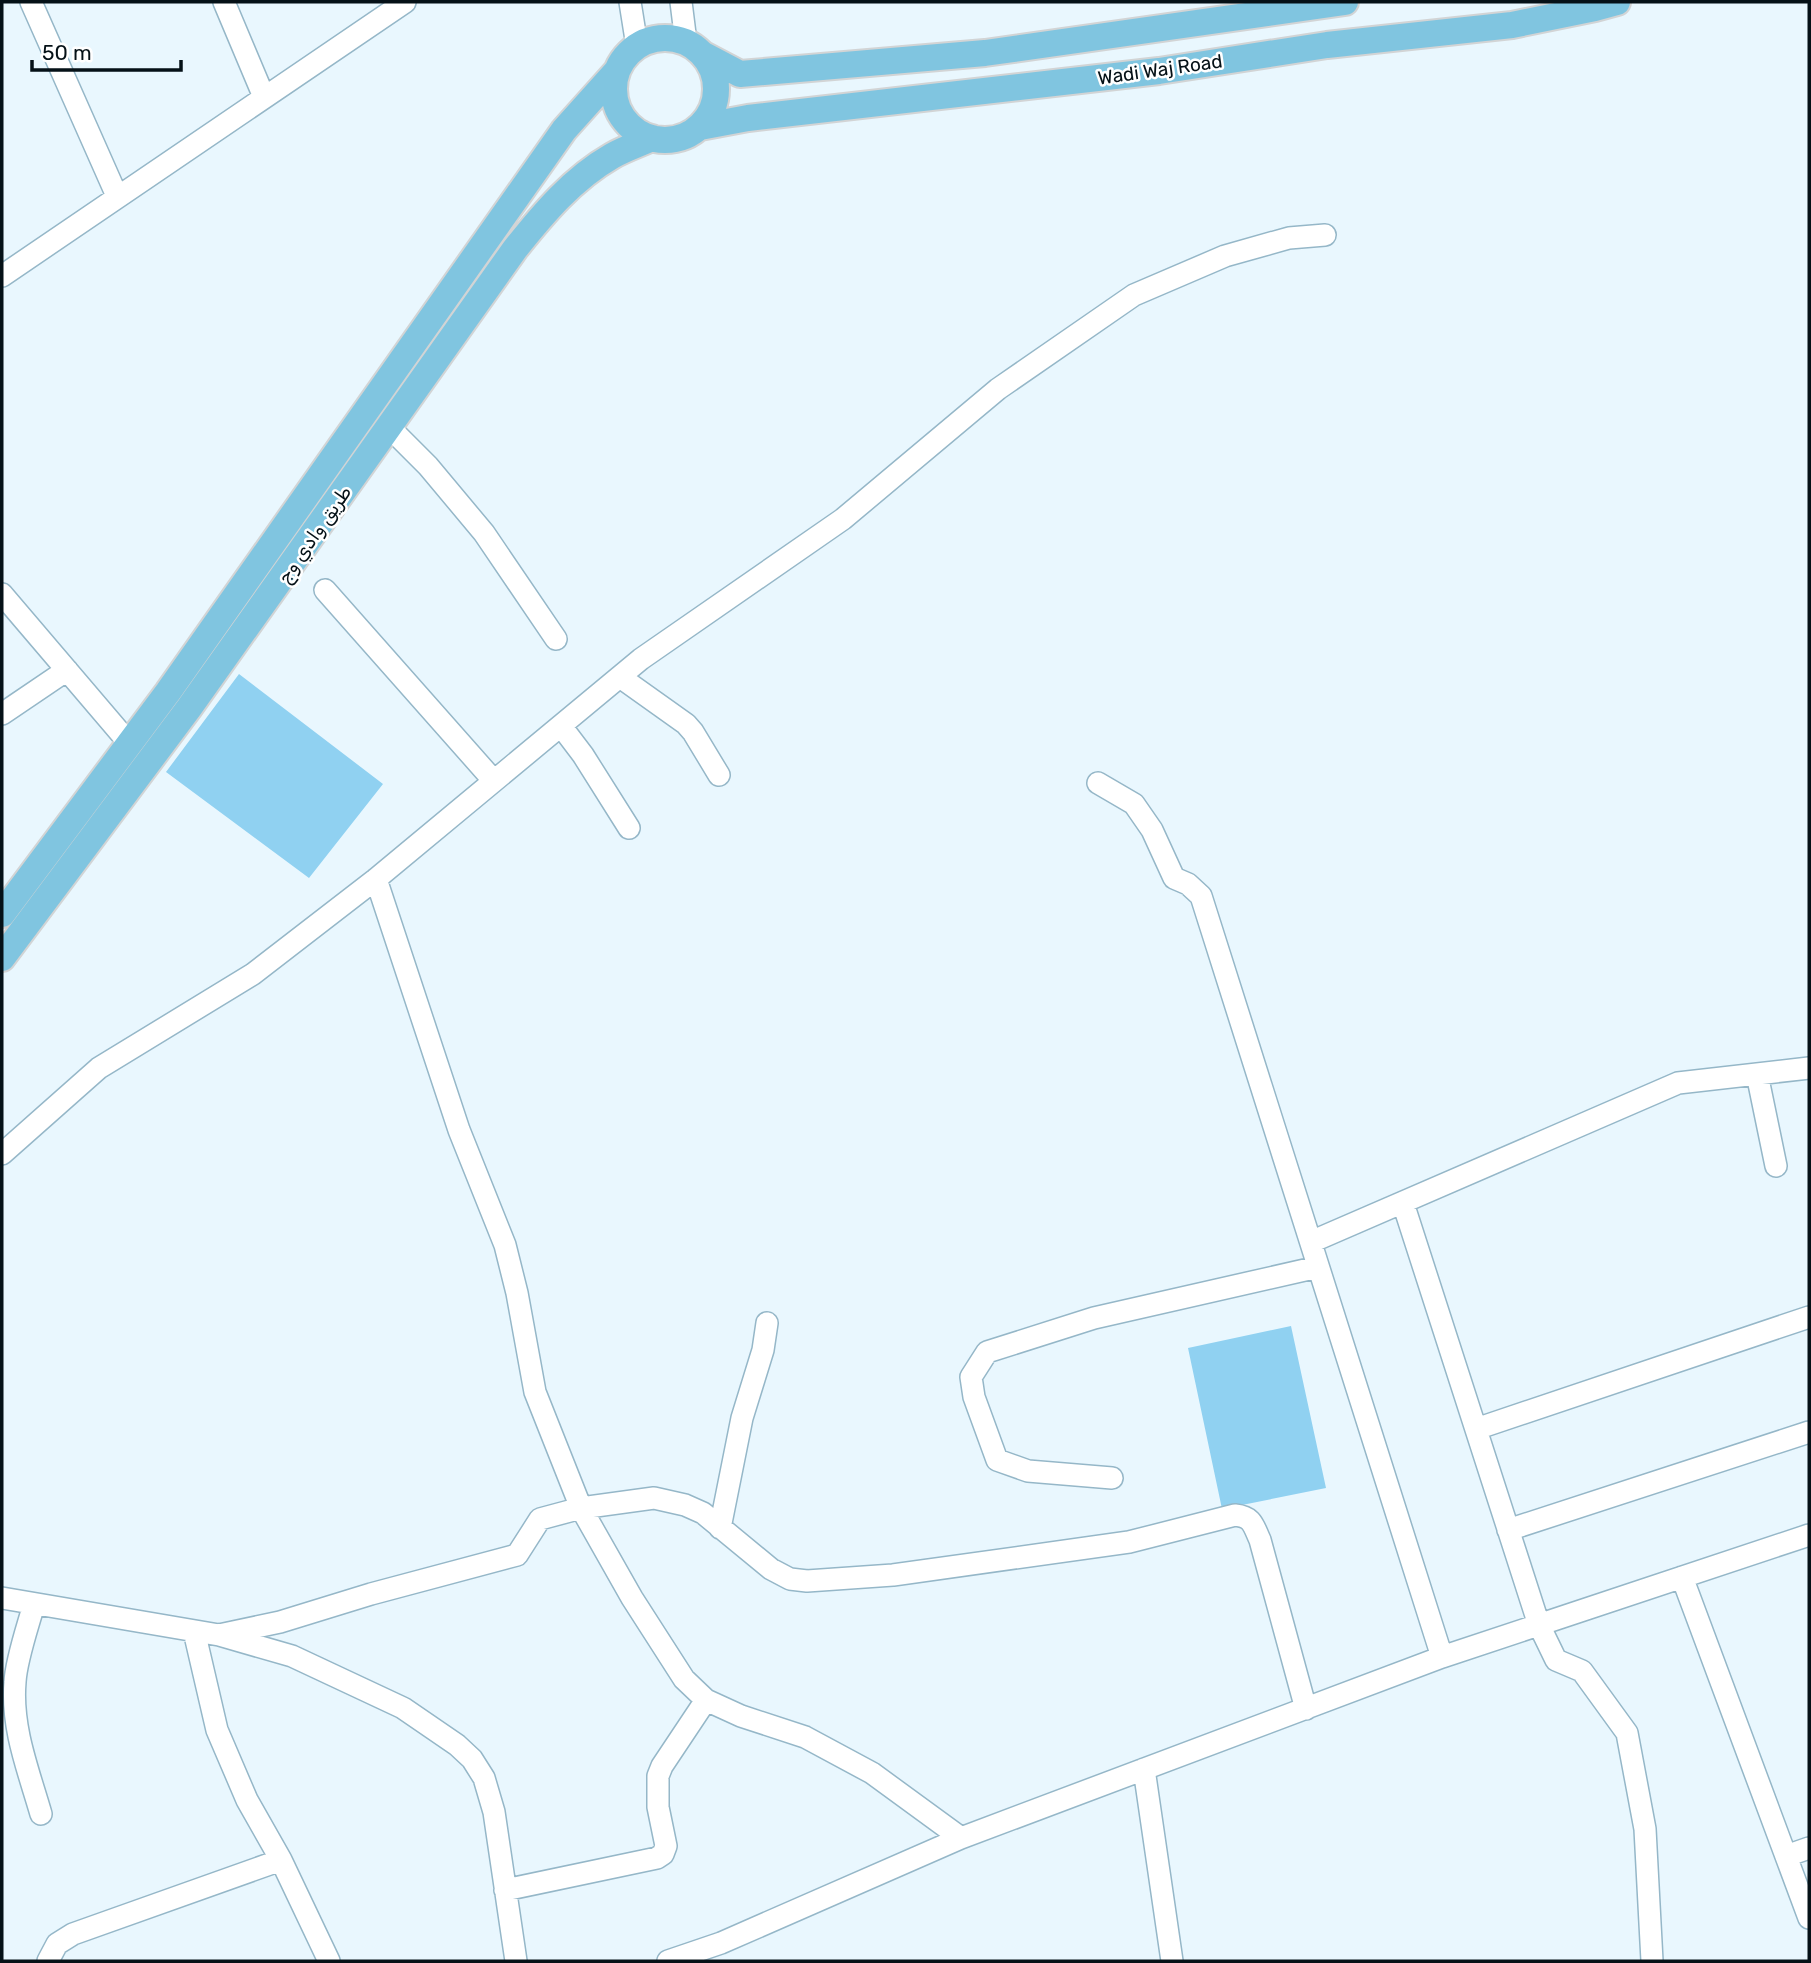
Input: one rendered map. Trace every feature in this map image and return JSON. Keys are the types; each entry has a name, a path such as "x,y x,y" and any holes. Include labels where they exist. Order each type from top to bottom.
{"main road":[{"name":"Wadi Waj Road","path":"694,48 740,74 985,53 1345,2"},
{"name":"Wadi Waj Road","path":"701,127 748,118 1158,71 1327,45 1512,24 1617,2"},
{"path":"668,38 694,48 715,80 715,97 710,113 701,127 686,136 668,139 652,138 637,132 624,121 614,88 624,57 637,46 652,39 668,38"},
{"name":"طريق وادي وج","path":"2,914 168,692 556,141 617,72"},
{"name":"طريق وادي وج","path":"2,958 197,696 515,249 549,207 579,178 612,156 652,138"}],"street":[{"path":"32,2 117,196"},
{"path":"224,2 264,97"},
{"path":"2,275 405,2"},
{"path":"630,2 637,46"},
{"path":"681,2 694,48"},
{"path":"2,1154 99,1068 253,974 376,879 641,659 843,519 998,389 1133,295 1225,256 1289,238 1325,235"},
{"path":"389,427 428,467 484,533 556,639"},
{"path":"325,590 494,781"},
{"path":"2,594 129,743"},
{"path":"2,714 67,670"},
{"path":"621,677 686,724 719,775"},
{"path":"561,726 583,755 629,828"},
{"path":"1098,783 1133,804 1152,830 1174,878 1188,884 1202,896 1442,1657"},
{"path":"376,879 459,1130 505,1245 520,1304 535,1392 581,1508 632,1598 684,1679 706,1700 741,1716 805,1737 872,1773 961,1838"},
{"path":"1311,1242 1678,1083 1809,1068"},
{"path":"1758,1074 1776,1166"},
{"path":"1403,1203 1539,1625 1556,1660 1582,1671 1628,1733 1645,1829 1652,1961"},
{"path":"1112,1478 1028,1471 997,1460 974,1397 971,1377 987,1352 1094,1318 1318,1267"},
{"path":"1476,1429 1809,1317"},
{"path":"720,1528 742,1418 763,1350 767,1323"},
{"path":"1508,1530 1809,1432"},
{"path":"219,1635 280,1622 371,1594 517,1555 540,1519 581,1508 653,1498 685,1505 703,1513 771,1569 790,1579 807,1581 893,1575 1091,1548 1129,1542 1234,1515 1245,1516 1250,1520 1260,1540 1306,1709"},
{"path":"668,1961 721,1943 961,1838 1442,1657 1809,1535"},
{"path":"1682,1577 1809,1917"},
{"path":"2,1598 219,1635 292,1656 403,1708 457,1745 472,1759 484,1778 494,1812 516,1961"},
{"path":"34,1604 15,1680 15,1715 22,1750 41,1814"},
{"path":"194,1631 217,1730 247,1800 281,1860 329,1961"},
{"path":"505,1890 657,1858 663,1854 666,1846 658,1808 659,1776 662,1766 706,1700"},
{"path":"1144,1769 1172,1961"},
{"path":"1786,1856 1809,1848"},
{"path":"48,1961 57,1944 73,1934 281,1860"}],"shaded area":[{"path":"239,674 383,784 309,878 166,772"},
{"path":"1291,1326 1326,1488 1222,1509 1188,1348"}]}
